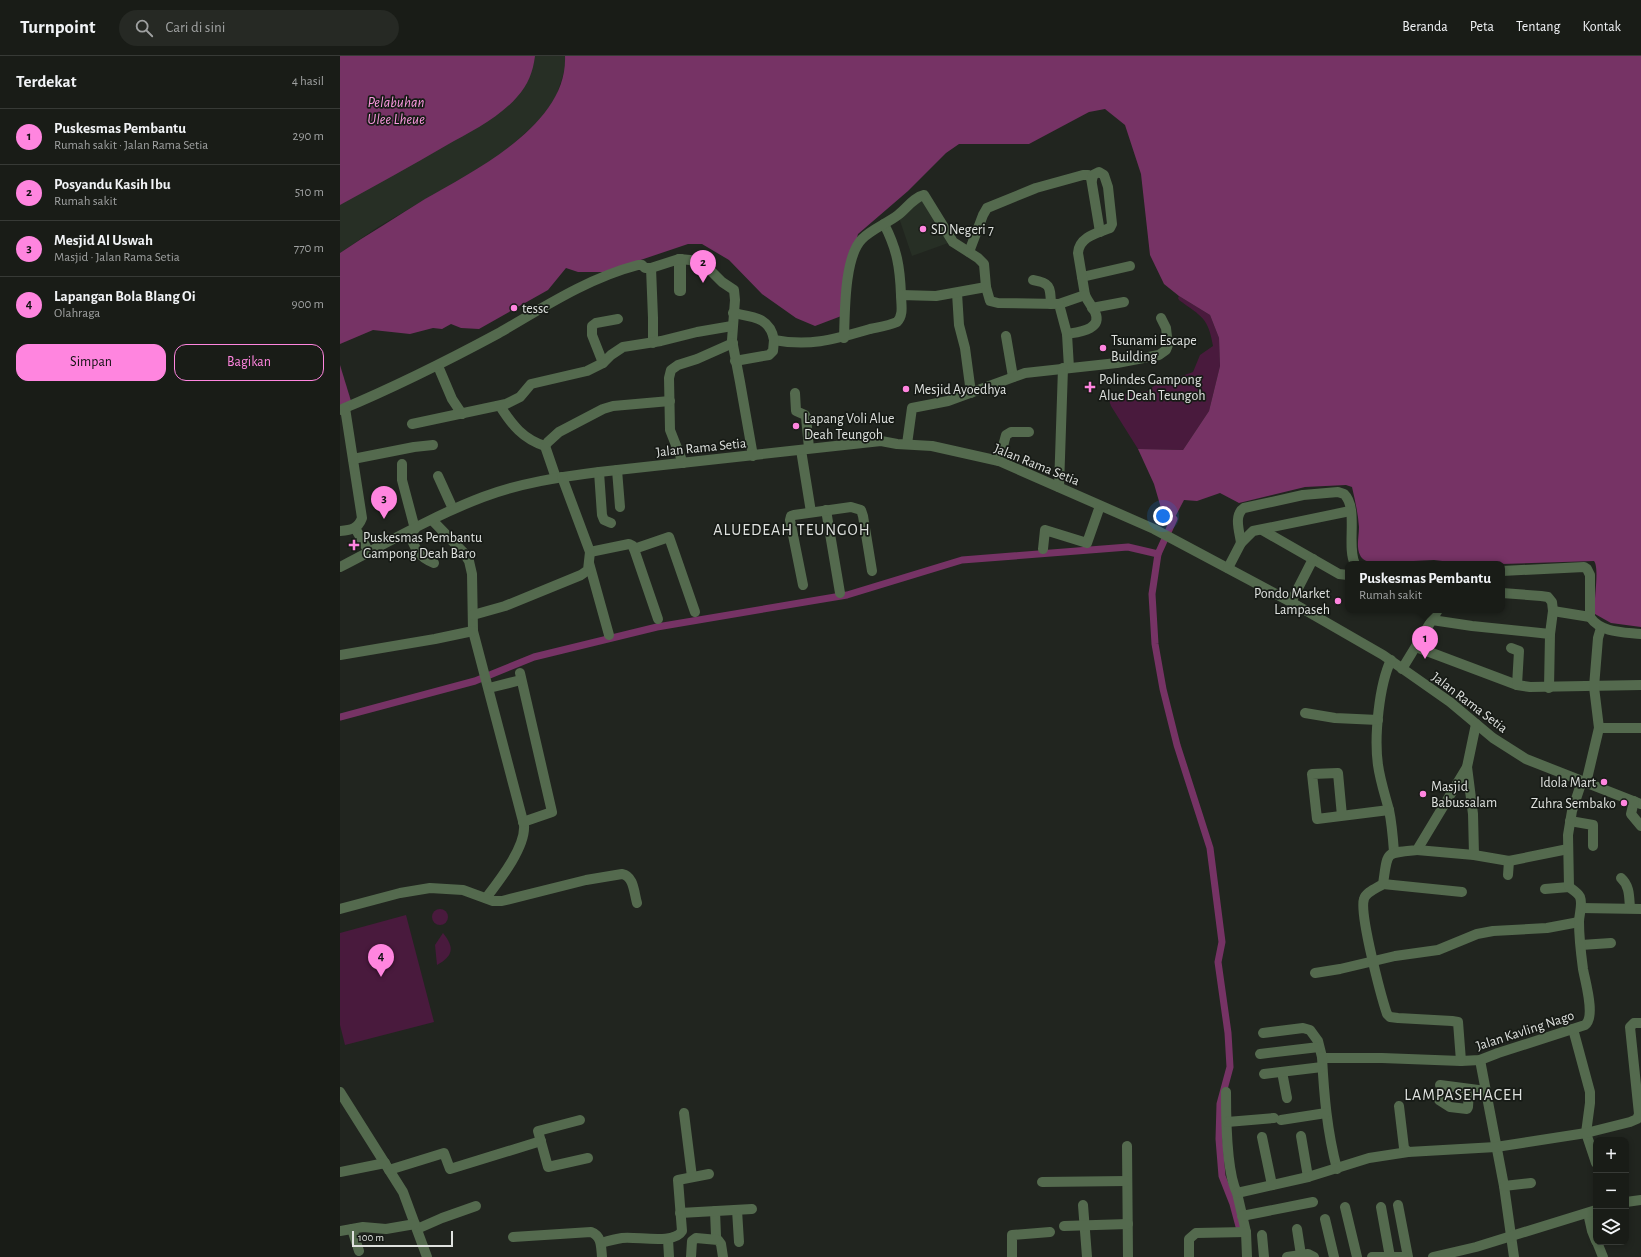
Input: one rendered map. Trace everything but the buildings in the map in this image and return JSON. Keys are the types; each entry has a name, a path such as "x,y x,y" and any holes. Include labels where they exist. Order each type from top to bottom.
{"street":[{"path":"1067,334 1090,329 1094,326 1096,317 1085,295 1078,253 1079,246 1083,240 1110,228 1112,224 1108,187 1104,175 1099,172 1093,175 1092,180 1100,232"},
{"path":"969,252 983,215 988,208 1036,188 1083,175 1088,175 1092,180"},
{"path":"844,338 848,275 854,253 862,239 898,215 916,198 924,195 953,242 984,264 988,298 993,302 1055,304 1085,295"},
{"path":"774,340 800,344 844,338 897,322 901,316 900,270 897,252 884,224"},
{"path":"340,531 355,528 360,524 362,518 353,459 342,409 438,366 580,287 627,268 641,265 645,268 651,268 679,260 690,260 706,266 722,282 734,290 732,326 735,361 753,456"},
{"path":"1082,277 1130,266"},
{"path":"651,268 654,318 653,342"},
{"path":"1033,280 1043,281 1048,285 1067,334 1059,487"},
{"path":"901,295 930,296 957,293 986,287"},
{"path":"957,293 959,324 966,348 970,393"},
{"path":"1092,308 1124,302"},
{"path":"733,312 764,321 770,328 774,340 773,351 769,355 735,361"},
{"path":"907,444 912,408 948,401 1013,377 1035,371 1117,363 1159,355 1166,350 1168,343 1166,328 1161,318"},
{"path":"603,363 592,336 592,326 596,323 618,319"},
{"path":"412,424 500,406 520,397 531,384 580,373 603,363 610,355 623,348 732,326"},
{"path":"1006,336 1013,377"},
{"path":"683,463 670,430 670,374 673,368 733,343"},
{"path":"438,366 452,399 462,414"},
{"path":"795,393 796,411 805,415 806,417 805,449 811,512"},
{"path":"545,446 559,432 603,409 670,401"},
{"path":"473,615 505,606 581,575 588,570 589,563 590,552 545,446 522,435 500,406"},
{"path":"1000,461 1006,435 1011,432 1028,432"},
{"name":"Jalan Rama Setia","path":"340,567 453,509 521,485 599,472 881,441 932,446 1000,461 1170,537 1291,602 1391,660 1450,702 1493,738 1526,759 1637,803"},
{"path":"353,459 414,447 433,445"},
{"path":"402,464 402,480 417,552 424,559 434,563"},
{"path":"617,470 620,507"},
{"path":"599,472 602,515 606,522 611,523"},
{"path":"438,476 453,509"},
{"path":"1241,543 1238,517 1239,513 1244,508 1256,504 1303,495 1338,492 1347,496 1352,526 1352,552 1354,561"},
{"path":"1043,549 1045,530 1087,543 1100,506"},
{"path":"803,585 791,517 794,515 851,507 860,510 863,516 872,571"},
{"path":"826,510 840,593"},
{"path":"1228,568 1241,543 1253,531 1350,511"},
{"path":"432,520 464,553 469,561 472,574 473,631 523,822 524,832 517,850 504,874 486,898"},
{"path":"355,528 369,552"},
{"path":"1262,530 1339,574 1345,575"},
{"path":"634,549 669,537 695,612"},
{"path":"590,552 629,544 633,546 658,619"},
{"path":"1291,602 1313,559"},
{"path":"589,563 610,635"},
{"path":"1505,571 1584,567 1590,575 1590,617 1594,623 1601,628 1641,634"},
{"path":"1505,593 1548,597 1552,602 1553,610 1550,634 1549,688"},
{"path":"1553,610 1590,617"},
{"path":"1402,669 1436,613"},
{"path":"1432,620 1472,626 1550,634"},
{"path":"1546,889 1569,887 1568,849 1570,820 1584,782 1598,728 1594,687 1596,653 1601,628"},
{"path":"340,655 473,631"},
{"path":"1416,648 1517,685 1549,688 1641,685"},
{"path":"1511,648 1519,651 1517,685"},
{"path":"1391,660 1383,683 1378,720 1377,760 1389,810 1394,852"},
{"path":"488,685 521,676 552,812 523,822"},
{"path":"1305,713 1335,718 1378,720"},
{"path":"1418,850 1467,767 1476,724"},
{"path":"1598,728 1641,728"},
{"path":"1467,767 1473,814 1474,855"},
{"path":"1342,816 1338,773 1312,774 1317,819 1342,816 1389,810"},
{"path":"1637,803 1631,814 1641,826"},
{"path":"1570,820 1593,826 1593,846"},
{"path":"1383,884 1387,858 1394,852 1418,850 1474,855 1509,861 1568,849"},
{"path":"1508,875 1509,861"},
{"path":"340,909 400,893 430,888 463,890 493,901 502,901 586,880 622,874 626,874 630,878 637,903"},
{"path":"1621,878 1628,888 1630,908"},
{"path":"1461,1061 1458,1022 1398,1018 1389,1015 1386,1010 1367,933 1363,900 1367,893 1383,884 1462,892"},
{"name":"Jalan Kavling Nago","path":"1260,1054 1320,1052 1327,1058 1382,1058 1461,1061 1480,1060 1585,1025 1589,1022 1590,1017 1579,922 1581,908 1580,897 1569,887"},
{"path":"1581,908 1641,909"},
{"path":"1315,973 1374,962 1395,956 1438,950 1477,934 1493,931 1547,928 1579,922"},
{"path":"1581,945 1611,942"},
{"path":"1237,1192 1308,1177 1369,1158 1408,1152 1496,1147 1586,1133 1637,1119 1639,1114 1639,1099 1630,1031 1632,1025 1641,1023"},
{"path":"1263,1033 1307,1029 1313,1032 1318,1041 1329,1141 1336,1169"},
{"path":"1573,1029 1590,1092 1586,1133 1593,1154"},
{"path":"1480,1060 1504,1186 1514,1257"},
{"path":"1264,1074 1322,1067"},
{"path":"1282,1072 1287,1098"},
{"path":"1440,1085 1469,1090 1486,1091"},
{"path":"1439,1100 1450,1107 1466,1109 1468,1107 1469,1090"},
{"path":"340,1092 344,1107 387,1166 403,1192 427,1257"},
{"path":"1226,1092 1230,1164 1234,1187 1237,1192 1246,1232 1247,1257"},
{"path":"1399,1106 1404,1148 1408,1152"},
{"path":"684,1113 692,1177"},
{"path":"1227,1122 1277,1119 1326,1113"},
{"path":"580,1120 538,1131 548,1167 588,1158"},
{"path":"1301,1136 1308,1177"},
{"path":"1262,1137 1272,1185"},
{"path":"340,1172 387,1166 444,1153 450,1169 541,1141"},
{"path":"1127,1146 1128,1257"},
{"path":"601,1243 622,1238 668,1239 678,1236 682,1231 678,1180 708,1174"},
{"path":"1042,1182 1127,1181"},
{"path":"1504,1186 1531,1183"},
{"path":"1629,1202 1641,1200"},
{"path":"1242,1216 1313,1202"},
{"path":"1083,1205 1086,1257"},
{"path":"1398,1205 1408,1257"},
{"path":"340,1231 363,1227 386,1229 416,1226 476,1206"},
{"path":"1345,1207 1357,1257"},
{"path":"1381,1207 1390,1257"},
{"path":"680,1213 752,1209"},
{"path":"737,1210 739,1242"},
{"path":"715,1211 716,1236"},
{"path":"1433,1257 1512,1236 1592,1212 1593,1234"},
{"path":"1325,1219 1334,1257"},
{"path":"1064,1226 1084,1224 1128,1224"},
{"path":"352,1229 359,1251"},
{"path":"1297,1230 1301,1255"},
{"path":"513,1237 590,1232 597,1235 601,1243 602,1257"},
{"path":"1012,1257 1012,1235 1050,1232"},
{"path":"1189,1257 1189,1239 1196,1233 1246,1232"},
{"path":"1262,1235 1264,1257"},
{"path":"691,1257 692,1241 696,1238 718,1240 721,1244 722,1257"},
{"path":"668,1239 669,1257"},
{"path":"1598,1245 1603,1257"},
{"path":"1287,1257 1311,1254 1314,1257"},
{"path":"1372,1257 1404,1257"}],"shaded area":[{"name":"Pelabuhan Ulee Lheue","path":"340,56 565,56 566,66 555,100 540,120 498,157 378,227 340,253"},
{"name":"SD Negeri 7","path":"926,198 951,242 912,256 898,215"},
{"path":"1179,296 1210,315 1219,338 1220,366 1209,411 1183,450 1138,449 1111,406 1109,400 1116,395 1148,391 1154,386 1193,372 1200,355 1213,346 1209,329 1203,318 1179,300"},
{"path":"437,909 443,909 448,914 446,923 443,925 437,925 432,920 432,914"},
{"path":"406,915 434,1022 345,1045 340,1025 340,933"},
{"path":"443,933 451,947 449,955 437,965 435,945"}],"water":[{"name":"Pelabuhan Ulee Lheue","path":"340,56 535,56 531,73 524,88 510,104 493,118 340,205"},
{"path":"565,56 1641,56 1641,627 1611,623 1595,614 1596,565 1594,561 1505,564 1505,561 1365,560 1361,557 1358,549 1359,522 1352,487 1346,485 1305,487 1239,503 1220,493 1197,501 1184,500 1174,519 1163,515 1154,484 1138,449 1183,450 1209,411 1220,366 1219,338 1210,315 1179,296 1164,284 1150,255 1141,174 1125,125 1105,109 1089,112 1029,144 959,144 946,153 908,191 858,234 847,277 844,315 815,326 796,318 762,294 729,260 702,244 688,244 605,272 578,272 566,268 548,290 479,329 461,328 451,324 442,329 433,328 410,334 373,330 340,344 340,253 425,199 469,174 515,142 535,123 552,103 562,80"},
{"path":"340,365 351,401 340,405"}],"waterway":[{"path":"340,717 475,681 534,657 657,627 847,595 962,560 1128,547 1158,554 1174,519"},
{"path":"1158,554 1152,594 1155,644 1163,689 1177,745 1210,848 1222,942 1218,962 1228,1033 1230,1067 1220,1104 1219,1139 1222,1176 1233,1204 1240,1230"}],"place":[{"name":"SD Negeri 7","path":"923,229"},
{"name":"Posyandu Kasih Ibu","path":"703,283"},
{"name":"tessc","path":"514,308"},
{"name":"Tsunami Escape Building","path":"1103,348"},
{"name":"Polindes Gampong Alue Deah Teungoh","path":"1090,387"},
{"name":"Mesjid Ayoedhya","path":"906,389"},
{"name":"Lapang Voli Alue Deah Teungoh","path":"796,426"},
{"name":"Mesjid Al Uswah","path":"384,519"},
{"name":"Puskesmas Pembantu Gampong Deah Baro","path":"354,545"},
{"name":"Pondo Market Lampaseh","path":"1338,601"},
{"name":"Puskesmas Pembantu","path":"1425,659"},
{"name":"Idola Mart","path":"1604,782"},
{"name":"Masjid Babussalam","path":"1423,794"},
{"name":"Zuhra Sembako","path":"1624,803"},
{"name":"Lapangan Bola Blang Oi","path":"381,977"}],"district":[{"name":"ALUEDEAH TEUNGOH","path":"792,529"},
{"name":"LAMPASEHACEH","path":"1464,1094"}]}
